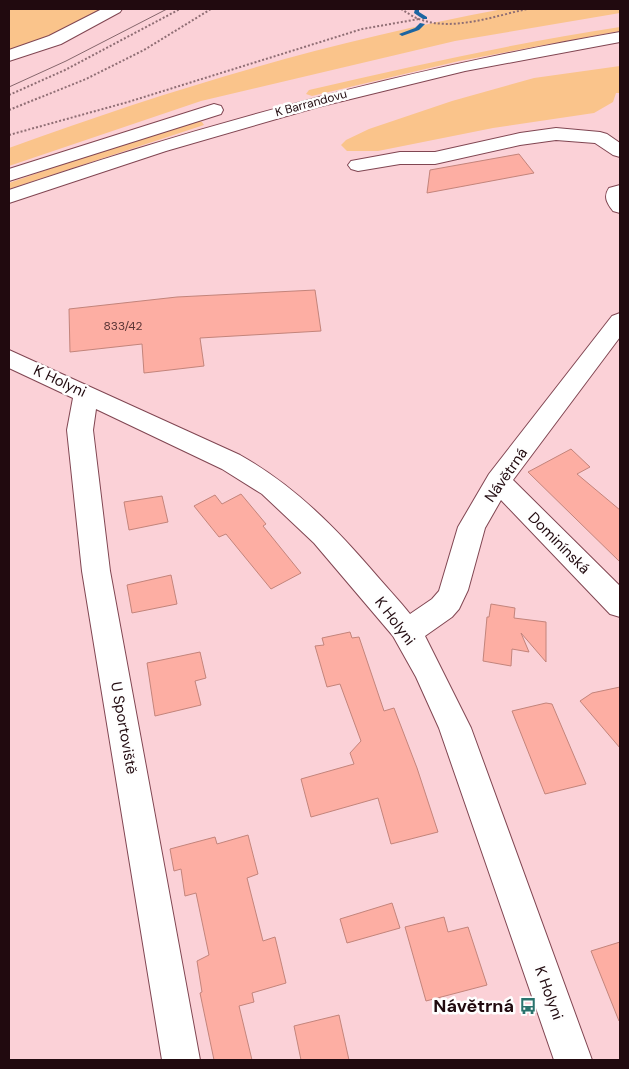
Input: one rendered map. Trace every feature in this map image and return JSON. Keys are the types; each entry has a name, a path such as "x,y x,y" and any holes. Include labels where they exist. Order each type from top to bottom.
{"street":[{"path":"9,56 55,40 114,9"},
{"path":"452,51 620,21"},
{"name":"K Barrandovu","path":"9,197 143,152 318,101 483,62 620,37"},
{"path":"9,175 126,136 227,106"},
{"path":"358,165 400,158 435,158 520,139 556,134 600,138 620,152"},
{"path":"620,191 616,192 616,202 620,207"},
{"name":"Návětrná","path":"407,632 442,608 449,600 454,590 472,527 498,481 620,322"},
{"name":"K Holyni","path":"9,358 231,462 279,491 293,503 355,569 407,632 433,680 455,728 573,1060"},
{"name":"U Sportoviště","path":"86,394 80,430 96,572 181,1060"},
{"name":"Dominínská","path":"498,481 620,605"}],"path":[{"path":"9,95 73,66 180,9"},
{"path":"9,110 94,75 144,50 210,9"},
{"path":"401,9 419,20"},
{"path":"9,135 128,102 362,29 419,20 438,23 455,22 526,9"}],"shaded area":[{"path":"9,9 107,9 59,33 9,51"},
{"path":"503,9 620,9 620,13 455,41 201,101 9,166 9,148 191,86 315,51 440,21"},
{"path":"620,27 620,31 459,61 312,96 306,94 309,90 425,64 542,40"},
{"path":"620,66 620,93 616,93 613,102 594,113 493,128 378,151 347,151 341,145 346,140 369,129 452,101 534,78"},
{"path":"198,121 204,125 9,189 9,183"}],"building":[{"path":"519,154 534,173 427,193 430,170"},
{"path":"315,290 321,331 200,338 204,366 144,373 142,344 70,352 69,309 177,297"},
{"path":"571,449 590,467 577,474 620,510 620,562 528,472"},
{"path":"241,494 266,524 263,526 301,573 271,589 226,534 219,537 194,506 215,495 222,504"},
{"path":"162,496 168,522 129,530 124,502"},
{"path":"171,575 177,604 132,613 127,585"},
{"path":"491,604 515,608 514,618 546,622 546,662 521,633 529,652 512,649 511,666 483,661 487,617 489,617"},
{"path":"350,632 352,638 359,637 384,711 394,708 417,768 438,832 391,844 378,798 311,817 301,779 354,764 350,753 361,741 340,684 327,687 315,646 324,645 322,638"},
{"path":"200,652 206,678 195,681 201,705 155,716 147,663"},
{"path":"620,687 620,748 580,701 592,693"},
{"path":"546,703 552,704 586,784 545,794 512,711"},
{"path":"248,835 258,874 247,878 263,941 275,937 286,983 252,993 254,1002 239,1006 252,1060 214,1060 200,993 202,992 197,961 209,955 196,893 185,896 181,869 174,871 170,849 215,837 217,844"},
{"path":"392,903 400,928 347,943 340,919"},
{"path":"444,917 448,932 468,927 487,985 426,1001 405,927"},
{"path":"620,942 620,1021 619,1021 591,951"},
{"path":"339,1015 349,1060 301,1060 294,1026"}],"waterway":[{"path":"417,9 416,12 425,18"},
{"path":"402,34 417,29 422,24"}],"tram line":[{"path":"9,87 66,61 167,9"}],"place":[{"name":"Návětrná","path":"528,1006"}]}
